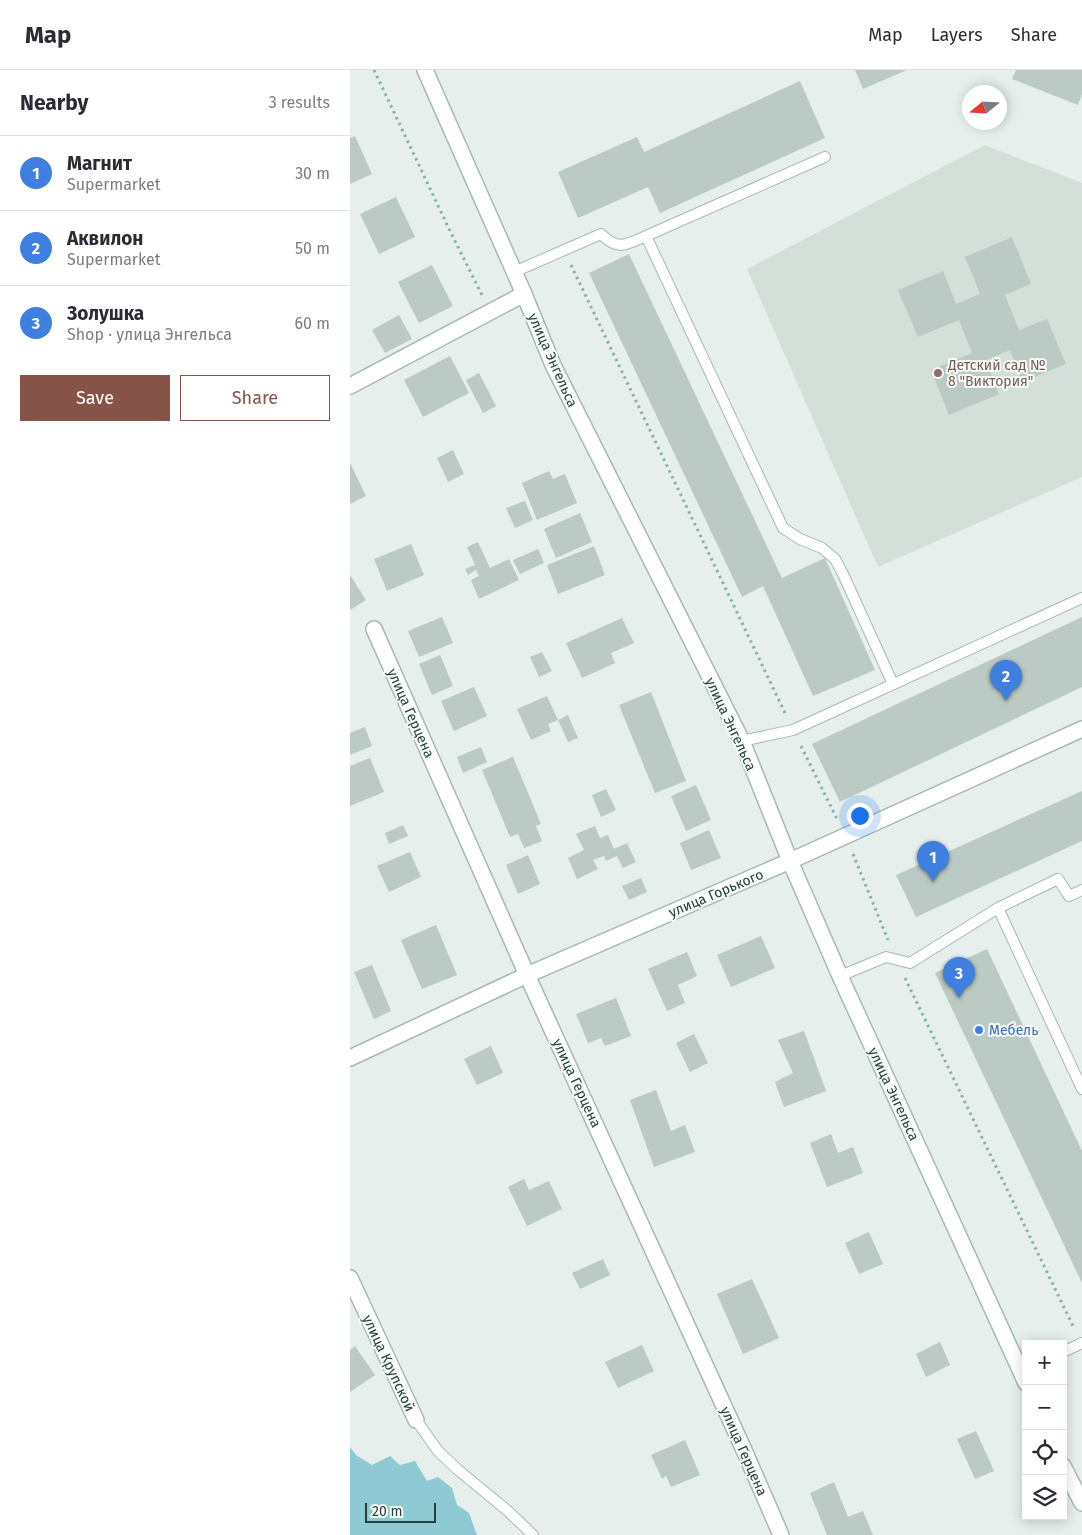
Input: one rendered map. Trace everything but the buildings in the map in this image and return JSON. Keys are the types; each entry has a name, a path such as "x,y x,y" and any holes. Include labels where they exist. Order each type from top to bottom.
{"street":[{"name":"улица Энгельса","path":"425,70 524,294 553,365 742,741 790,860 840,976 1022,1371"},
{"path":"350,386 524,294"},
{"name":"улица Герцена","path":"374,630 527,974 781,1535"},
{"name":"улица Горького","path":"350,1058 527,974 845,836 1082,729"},
{"name":"улица Крупской","path":"350,1278 416,1420"},
{"path":"1067,1474 1082,1503"}],"lane":[{"path":"514,272 601,234 608,241 623,246 824,157"},
{"path":"646,236 784,528 800,539 822,548 835,559 893,684"},
{"path":"742,741 793,730 1082,598"},
{"path":"840,976 886,957 910,964 998,908 1058,879 1069,896 1082,890"},
{"path":"998,908 1082,1089"},
{"path":"1067,1350 1081,1343"},
{"path":"416,1420 438,1451 533,1535"}],"path":[{"path":"374,70 490,312"},
{"path":"564,251 845,836 897,960 1081,1343"}],"shaded area":[{"name":"Детский сад № 8 \"Виктория\"","path":"985,145 1082,183 1082,477 878,567 747,269"}],"water":[{"path":"350,1447 356,1455 372,1465 390,1456 400,1465 415,1461 427,1481 438,1477 452,1488 457,1505 469,1513 477,1535 350,1535"}],"place":[{"name":"Детский сад № 8 \"Виктория\"","path":"938,373"},
{"name":"Аквилон","path":"1006,701"},
{"name":"Магнит","path":"933,882"},
{"name":"Золушка","path":"959,998"},
{"name":"Мебель","path":"979,1030"}]}
